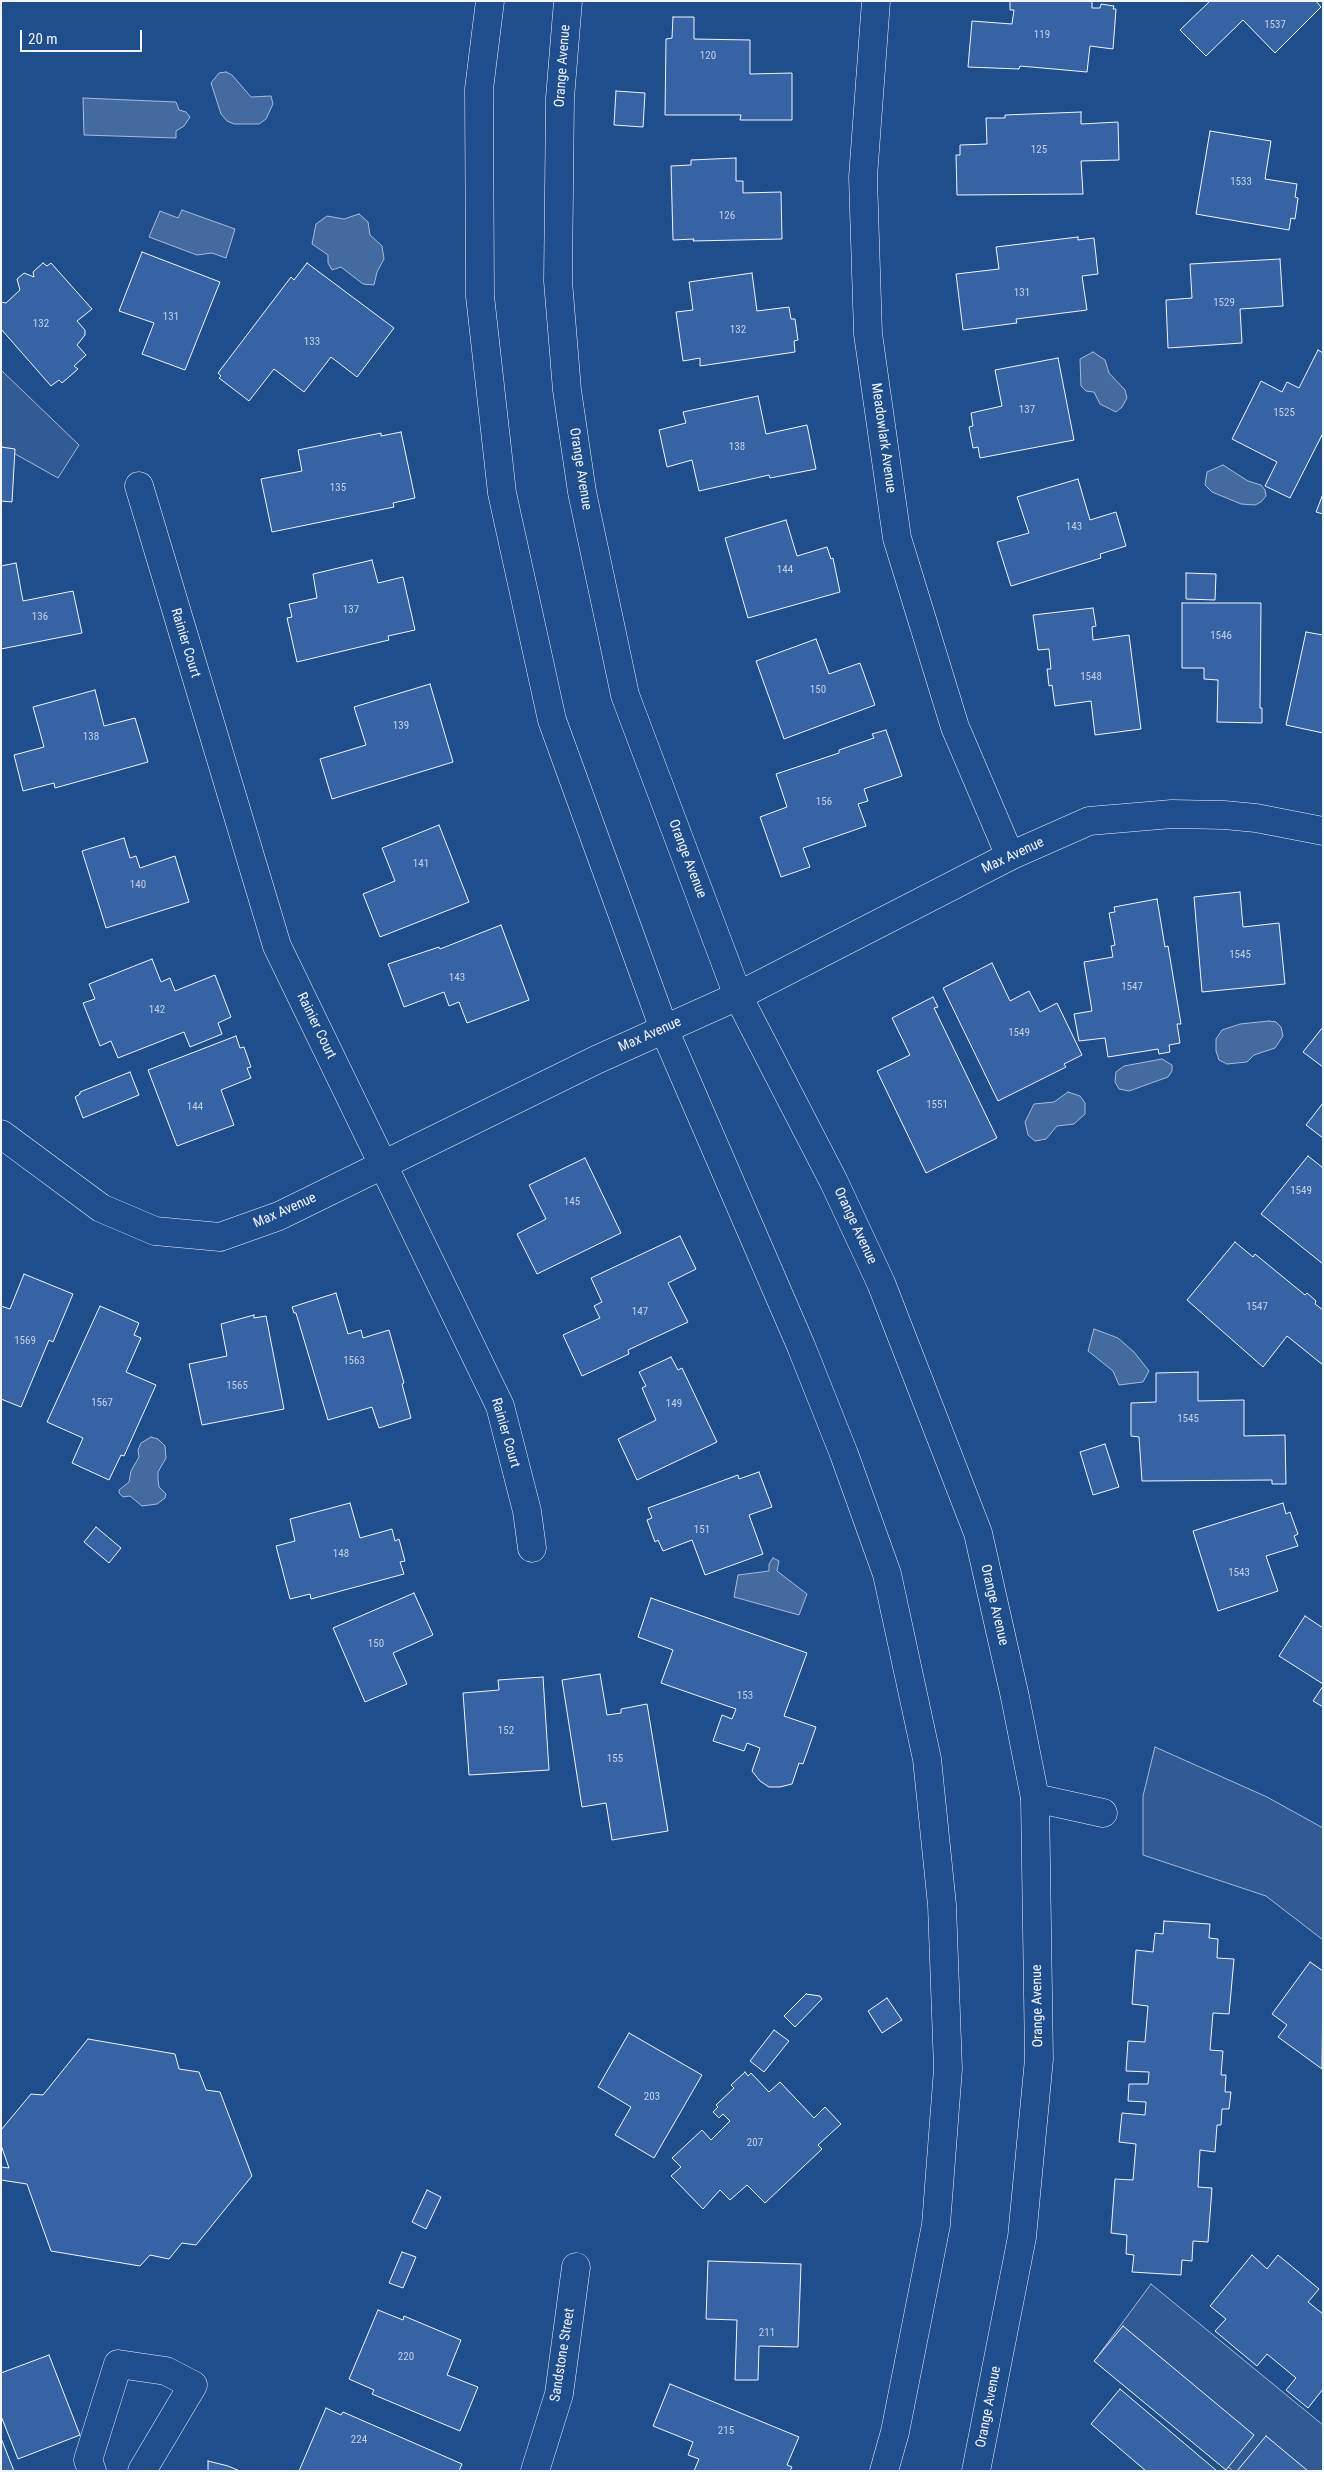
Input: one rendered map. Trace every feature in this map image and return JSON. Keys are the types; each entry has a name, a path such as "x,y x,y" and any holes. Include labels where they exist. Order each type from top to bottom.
{"main road":[{"path":"490,1 479,89 480,296 502,493 552,720 664,1029 801,1346 844,1454 887,1574 927,1759 942,1905 948,2069 936,2224 895,2432 884,2471"},
{"name":"Orange Avenue","path":"568,1 560,98 558,281 567,390 582,492 625,695 738,996 834,1182 881,1283 978,1533 1015,1697 1035,1798 1039,2059 1022,2237 976,2471"},
{"name":"Meadowlark Avenue","path":"876,1 863,177 868,334 897,538 955,726 1010,856"},
{"name":"Rainier Court","path":"139,486 277,946 381,1165 500,1406 527,1512 532,1548"},
{"name":"Max Avenue","path":"1,1134 101,1208 155,1231 220,1237 279,1216 664,1029 738,996 1010,856 1089,821 1172,814 1224,815 1280,822 1323,831"},
{"path":"1035,1798 1103,1813"},
{"name":"Sandstone Street","path":"535,2471 559,2394 576,2267"},
{"path":"92,2471 88,2460 118,2364 166,2371 193,2385 142,2471"}],"shaded area":[{"path":"226,72 232,75 251,97 271,96 273,104 266,119 259,124 234,124 227,121 221,114 211,83 219,73"},
{"path":"83,98 176,102 179,110 186,112 190,117 184,126 176,131 176,138 84,135"},
{"path":"182,210 235,229 226,258 212,253 197,255 149,237 160,211 178,218"},
{"path":"359,214 368,222 370,235 382,246 384,259 377,272 374,285 363,284 341,267 332,270 328,263 328,255 312,244 316,224 327,216 344,219"},
{"path":"1093,352 1105,360 1109,373 1125,390 1127,398 1122,407 1116,412 1100,404 1094,392 1086,391 1081,386 1080,359"},
{"path":"1,370 79,445 58,478 1,446"},
{"path":"1223,465 1248,481 1261,485 1265,490 1266,496 1261,502 1255,505 1241,504 1212,492 1205,485 1207,472"},
{"path":"1276,1022 1281,1027 1283,1036 1275,1048 1254,1055 1247,1062 1227,1064 1219,1060 1216,1051 1216,1039 1222,1030 1240,1024"},
{"path":"1162,1059 1172,1065 1172,1071 1168,1077 1129,1091 1119,1089 1115,1082 1116,1072 1124,1066"},
{"path":"1068,1092 1080,1096 1085,1103 1085,1114 1074,1124 1057,1126 1046,1139 1035,1141 1028,1135 1025,1122 1034,1104 1054,1102"},
{"path":"1094,1329 1118,1338 1134,1352 1149,1371 1143,1382 1119,1385 1113,1371 1088,1351"},
{"path":"151,1437 158,1439 165,1446 166,1458 158,1472 158,1479 159,1487 166,1494 165,1498 157,1504 142,1506 130,1496 123,1497 119,1490 129,1482 131,1471 139,1457 138,1450 141,1443"},
{"path":"773,1558 779,1561 777,1571 807,1594 799,1615 734,1597 738,1575 769,1571 769,1564"},
{"path":"1155,1747 1267,1797 1323,1828 1323,1940 1266,1896 1143,1855 1143,1796"},
{"path":"1151,2284 1323,2425 1323,2471 1233,2471 1095,2360"}],"building":[{"path":"1010,1 1092,1 1092,8 1100,8 1101,4 1114,6 1113,9 1116,9 1113,49 1090,46 1087,72 1020,66 1019,69 968,67 972,21 1012,24 1014,10 1010,10"},
{"path":"1210,1 1316,1 1321,7 1275,53 1243,20 1206,56 1180,30"},
{"path":"673,17 694,17 694,39 750,40 750,74 792,73 792,120 740,120 741,115 665,115 666,39 672,38"},
{"path":"616,91 645,93 643,127 614,125"},
{"path":"1081,112 1081,124 1118,122 1119,160 1081,161 1083,194 957,195 956,155 960,155 960,145 987,144 986,118 1005,118 1005,115"},
{"path":"1210,131 1271,141 1265,179 1297,184 1295,197 1298,198 1295,219 1291,218 1289,230 1196,214"},
{"path":"736,158 736,181 743,181 743,193 781,192 782,239 673,240 671,166 691,165 691,160"},
{"path":"1078,237 1078,240 1094,238 1098,274 1082,276 1087,310 1016,319 1017,323 963,330 956,274 999,269 996,247"},
{"path":"142,252 220,282 185,370 142,354 154,323 119,311"},
{"path":"1280,259 1283,306 1240,309 1242,343 1168,348 1166,300 1192,298 1190,264"},
{"path":"43,263 47,266 51,263 92,309 77,321 85,330 85,335 77,345 86,355 74,366 78,369 62,383 59,380 51,386 1,329 1,302 6,303 20,290 17,279 24,273 34,277 33,272"},
{"path":"307,263 394,328 357,377 331,357 304,392 274,369 249,401 219,378 221,376 218,373 291,277 294,280"},
{"path":"752,273 757,311 789,307 791,319 795,319 798,340 794,341 795,352 700,366 700,358 683,361 676,312 693,310 689,282"},
{"path":"1318,350 1323,353 1323,433 1290,498 1265,486 1277,462 1232,439 1261,381 1282,392 1287,382 1299,388"},
{"path":"1058,358 1074,440 980,458 978,447 973,448 969,427 973,426 971,413 1002,406 995,370"},
{"path":"758,396 766,434 807,425 816,469 770,478 769,475 699,491 692,460 667,467 659,430 686,423 683,412"},
{"path":"401,432 415,498 393,503 394,507 272,532 261,479 302,471 298,450 381,433 381,436"},
{"path":"1,447 15,449 12,502 1,501"},
{"path":"1078,479 1090,520 1116,512 1126,546 1100,554 1101,558 1011,586 997,542 1029,533 1017,497"},
{"path":"1323,494 1323,514 1316,512"},
{"path":"786,520 797,556 827,547 831,559 833,558 840,592 748,618 725,538"},
{"path":"372,560 378,583 403,577 415,630 388,636 389,640 297,662 287,618 292,617 289,604 317,598 313,574"},
{"path":"16,563 23,601 73,591 82,633 1,649 1,566"},
{"path":"1186,573 1216,574 1215,600 1186,599"},
{"path":"1182,603 1261,603 1260,708 1262,708 1262,723 1217,722 1218,680 1204,679 1204,668 1182,668"},
{"path":"1093,608 1096,626 1092,627 1093,640 1129,635 1141,729 1095,735 1091,701 1055,706 1052,685 1049,686 1047,669 1051,669 1049,649 1038,650 1033,615"},
{"path":"1306,632 1323,635 1323,733 1286,725"},
{"path":"816,639 829,674 860,663 875,705 784,739 756,661"},
{"path":"430,684 453,762 332,799 320,759 366,745 354,707"},
{"path":"95,690 104,726 135,718 148,762 55,788 54,783 23,791 14,755 44,747 33,707"},
{"path":"886,730 902,776 864,789 868,801 858,804 866,826 803,848 810,867 781,877 760,817 787,807 776,774 839,753 839,750 874,738 872,734"},
{"path":"439,825 469,902 380,937 363,894 395,881 382,848"},
{"path":"124,838 130,858 136,856 140,868 175,856 189,902 106,928 82,851"},
{"path":"1240,892 1243,927 1279,923 1285,984 1202,992 1194,897"},
{"path":"1157,899 1165,947 1168,946 1181,1024 1177,1024 1180,1043 1169,1045 1170,1052 1159,1054 1158,1049 1108,1057 1105,1038 1079,1041 1074,1014 1092,1011 1084,962 1113,957 1111,946 1115,945 1109,913 1115,912 1114,907"},
{"path":"501,925 529,1000 467,1023 459,1002 449,1006 444,992 404,1007 388,964 439,947 440,949"},
{"path":"152,959 161,982 170,978 175,991 215,975 231,1017 218,1023 222,1034 190,1047 184,1032 118,1058 111,1041 100,1046 83,1003 95,999 89,984"},
{"path":"992,963 1010,1001 1029,991 1040,1012 1057,1003 1082,1055 1064,1064 1066,1067 998,1101 943,988"},
{"path":"933,997 938,1007 934,1008 997,1138 926,1173 877,1071 910,1055 892,1018"},
{"path":"1323,1027 1323,1067 1303,1052"},
{"path":"236,1036 240,1048 244,1047 251,1067 247,1068 251,1078 221,1090 234,1125 177,1146 148,1070"},
{"path":"130,1072 139,1095 83,1118 75,1097 80,1092"},
{"path":"1323,1103 1323,1138 1306,1125"},
{"path":"1308,1156 1323,1168 1323,1264 1261,1214"},
{"path":"585,1158 621,1233 537,1274 517,1234 546,1219 529,1185"},
{"path":"680,1236 696,1269 668,1283 688,1322 628,1350 629,1354 582,1376 563,1335 600,1318 594,1306 602,1302 591,1278"},
{"path":"1235,1242 1253,1257 1255,1254 1305,1295 1307,1293 1316,1301 1315,1304 1323,1310 1323,1365 1287,1336 1263,1367 1187,1300"},
{"path":"24,1274 73,1294 53,1342 49,1340 21,1407 1,1399 1,1306 10,1309"},
{"path":"336,1293 348,1334 361,1330 363,1338 389,1330 404,1383 402,1384 411,1418 379,1428 372,1407 328,1420 296,1313 294,1313 292,1307"},
{"path":"100,1306 139,1323 134,1335 141,1338 126,1372 156,1385 124,1456 121,1455 109,1480 72,1463 83,1438 47,1422"},
{"path":"254,1315 254,1318 266,1316 284,1409 202,1425 189,1364 227,1356 221,1324"},
{"path":"671,1357 678,1370 682,1368 717,1442 637,1480 618,1439 656,1420 642,1388 646,1386 639,1372"},
{"path":"1198,1372 1198,1401 1244,1400 1244,1436 1285,1435 1286,1484 1272,1484 1272,1480 1142,1481 1139,1437 1131,1436 1131,1403 1156,1402 1156,1373"},
{"path":"1105,1444 1119,1487 1093,1495 1080,1452"},
{"path":"759,1472 772,1507 749,1515 763,1554 705,1575 692,1540 663,1551 658,1540 655,1542 647,1520 652,1518 648,1508 738,1475 739,1479"},
{"path":"350,1503 360,1538 392,1529 395,1541 399,1539 405,1561 400,1562 404,1574 311,1599 310,1594 290,1599 276,1546 295,1541 290,1519"},
{"path":"1283,1503 1286,1514 1290,1512 1298,1534 1294,1536 1298,1546 1266,1556 1278,1591 1218,1611 1193,1531"},
{"path":"96,1527 121,1548 109,1563 84,1542"},
{"path":"414,1593 433,1635 393,1653 407,1684 365,1702 333,1628"},
{"path":"651,1598 807,1653 784,1716 816,1727 803,1764 799,1763 792,1784 769,1787 760,1781 752,1771 760,1748 747,1743 744,1751 713,1741 722,1715 732,1719 736,1709 661,1683 673,1650 638,1637"},
{"path":"1305,1616 1323,1628 1323,1684 1279,1656"},
{"path":"600,1674 607,1715 621,1713 621,1709 647,1704 668,1831 612,1840 606,1803 582,1807 562,1680"},
{"path":"543,1677 549,1770 469,1775 463,1693 499,1690 498,1680"},
{"path":"1323,1686 1323,1707 1313,1701"},
{"path":"1164,1921 1210,1924 1209,1938 1218,1939 1217,1958 1234,1959 1229,2014 1213,2013 1210,2050 1223,2051 1221,2075 1226,2075 1225,2092 1231,2092 1229,2109 1222,2109 1221,2125 1217,2125 1215,2152 1200,2150 1198,2187 1212,2188 1208,2242 1193,2241 1192,2261 1182,2260 1181,2275 1132,2272 1134,2255 1126,2254 1127,2235 1111,2233 1115,2179 1133,2180 1136,2144 1119,2142 1122,2113 1145,2115 1146,2102 1128,2101 1129,2084 1148,2084 1149,2072 1126,2071 1128,2041 1145,2042 1148,2006 1132,2004 1136,1950 1153,1952 1155,1933 1163,1934"},
{"path":"1310,1962 1323,1971 1322,2069 1278,2037 1287,2025 1272,2014"},
{"path":"806,1994 820,1996 822,1999 795,2027 784,2016"},
{"path":"887,1998 902,2020 882,2033 868,2011"},
{"path":"774,2030 789,2041 764,2072 750,2061"},
{"path":"629,2033 702,2075 654,2158 615,2135 631,2107 598,2087"},
{"path":"88,2039 175,2054 179,2069 199,2072 206,2090 220,2092 252,2176 196,2245 182,2243 169,2259 150,2255 140,2266 51,2251 27,2184 1,2180 1,2167 9,2168 1,2145 1,2130 31,2094 43,2095"},
{"path":"745,2072 748,2076 751,2073 769,2092 780,2082 814,2118 825,2107 841,2124 818,2145 822,2149 765,2203 747,2185 730,2200 720,2190 703,2209 671,2176 681,2167 672,2158 702,2130 711,2140 730,2121 723,2114 719,2118 713,2112 718,2107 716,2105 734,2088 731,2085"},
{"path":"427,2190 441,2197 426,2229 412,2222"},
{"path":"402,2252 416,2257 403,2288 389,2283"},
{"path":"1252,2255 1267,2269 1278,2255 1319,2289 1308,2302 1323,2314 1323,2389 1308,2408 1286,2390 1296,2378 1267,2354 1257,2366 1215,2331 1226,2319 1210,2306"},
{"path":"708,2261 801,2264 798,2347 759,2346 758,2380 735,2380 737,2320 706,2319"},
{"path":"378,2310 403,2320 404,2316 461,2340 447,2375 478,2387 460,2431 372,2394 374,2390 349,2379"},
{"path":"1123,2326 1254,2435 1226,2470 1094,2361"},
{"path":"49,2355 80,2435 18,2459 1,2416 1,2373"},
{"path":"670,2384 799,2437 787,2465 792,2467 790,2471 694,2471 699,2459 688,2455 693,2442 653,2426"},
{"path":"1120,2389 1217,2471 1146,2471 1091,2424"},
{"path":"326,2408 341,2415 343,2412 462,2464 459,2471 299,2471"},
{"path":"1266,2436 1308,2471 1237,2471"},
{"path":"1,2438 14,2471 1,2471"},
{"path":"208,2461 228,2466 240,2471 208,2471"}]}
